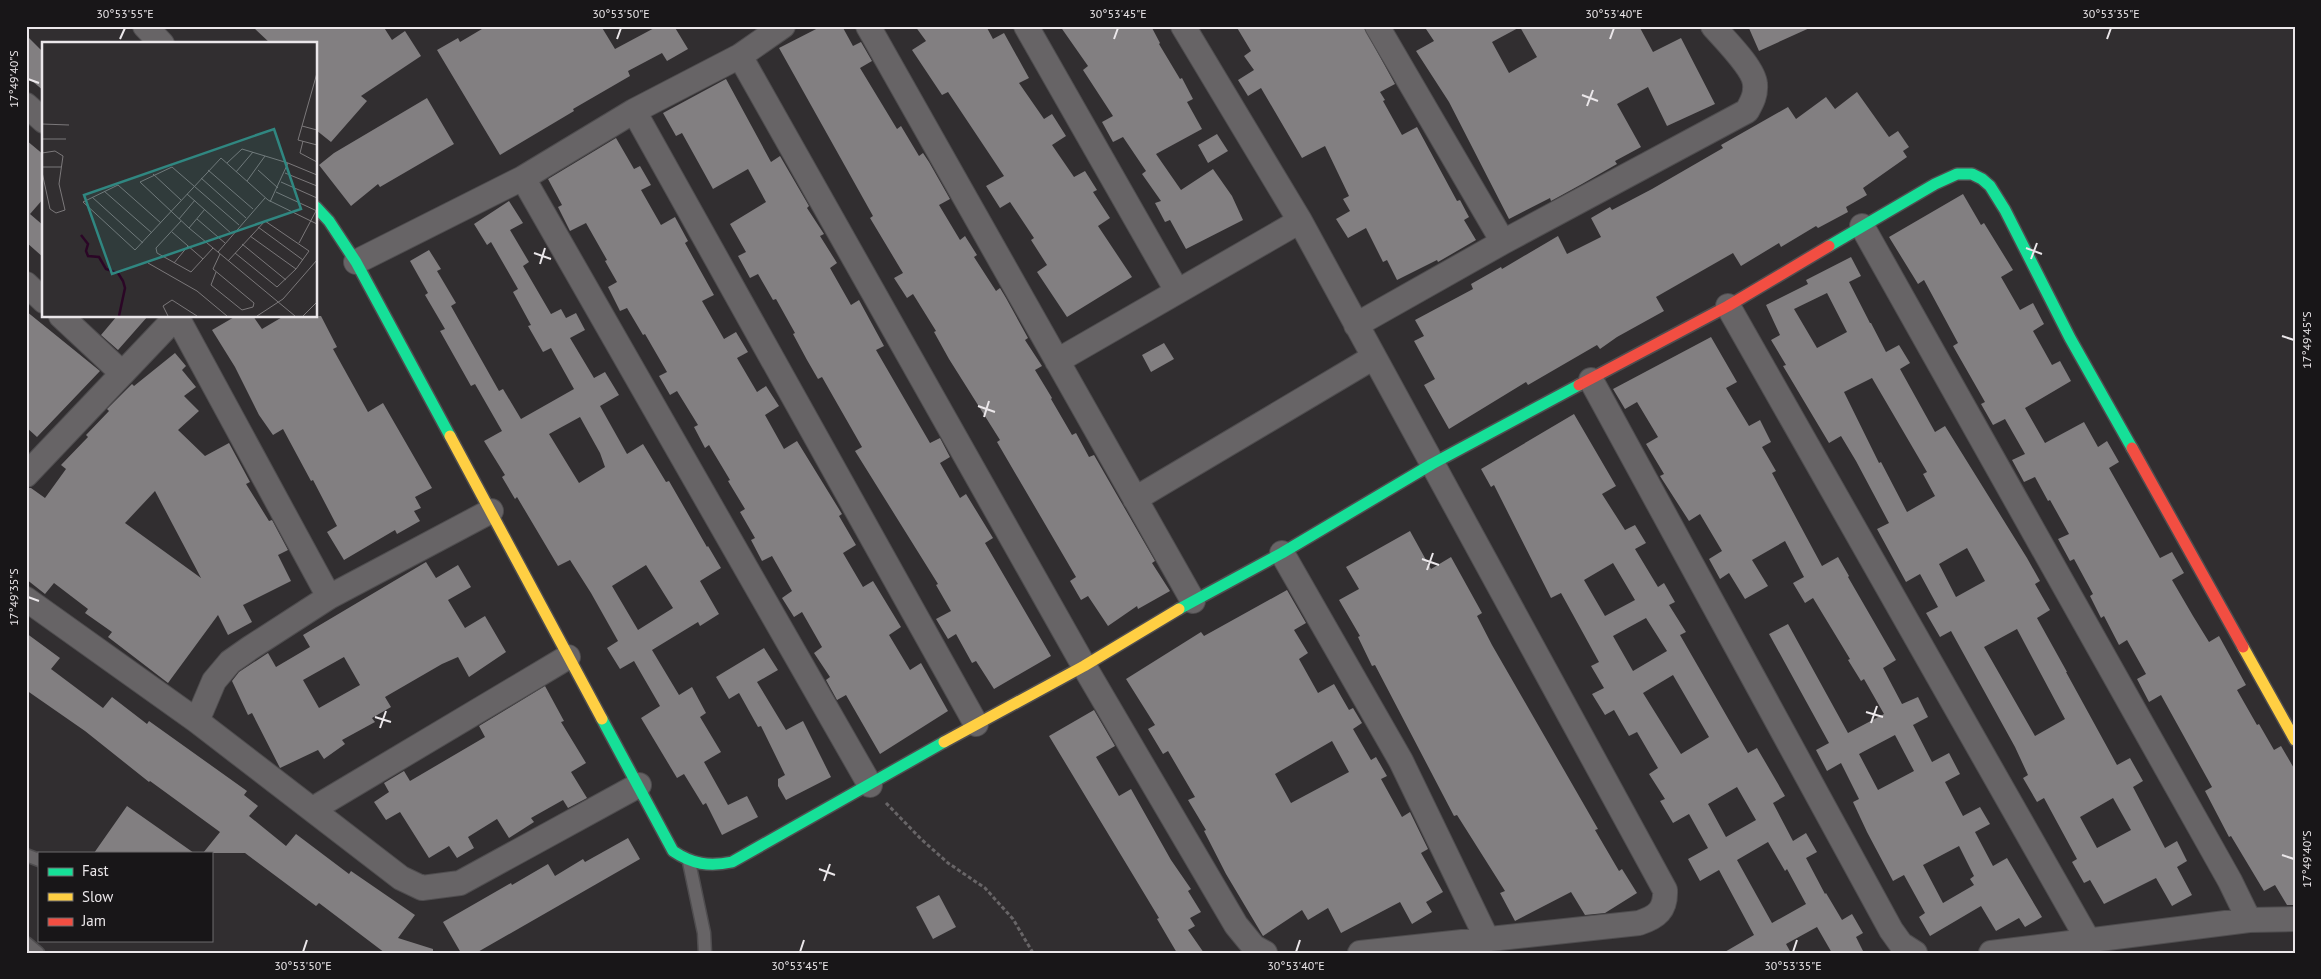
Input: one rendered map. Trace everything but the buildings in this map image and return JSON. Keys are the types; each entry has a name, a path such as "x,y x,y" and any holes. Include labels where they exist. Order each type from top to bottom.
{"street":[{"path":"146,26 160,42"},
{"path":"356,262 523,178 634,111 740,56 784,26"},
{"path":"868,26 1193,601"},
{"path":"1026,26 1177,291"},
{"path":"1183,26 1300,221 1665,890 1665,902 1660,912 1652,919 1639,923 1360,953"},
{"path":"1377,26 1504,242"},
{"path":"1356,325 1504,242 1747,111 1754,97 1755,83 1746,66 1713,26"},
{"path":"740,56 1084,666 1236,926 1254,947 1265,953"},
{"path":"26,105 42,119"},
{"path":"634,111 976,724"},
{"path":"318,209 329,221 356,262 673,851 689,862 703,866 732,862 976,724 1084,666 1193,601 1282,553 1432,464 1728,306 1862,226 1935,184 1957,174 1972,174 1982,179 1990,186 2005,210 2070,338 2295,740"},
{"path":"523,178 870,785"},
{"path":"1057,361 1300,221"},
{"path":"1862,226 2225,872 2249,920"},
{"path":"26,284 42,299"},
{"path":"1728,306 2088,940"},
{"path":"63,318 122,373"},
{"path":"30,462 176,318"},
{"path":"178,318 329,597"},
{"path":"1135,499 1374,356"},
{"path":"1592,380 1891,930 1901,944 1915,953"},
{"path":"196,721 214,681 230,662 329,597 491,510"},
{"path":"1282,553 1401,761 1487,939"},
{"path":"26,599 196,721 314,809 401,878 422,888 460,883 639,785"},
{"path":"314,809 568,657"},
{"path":"1991,953 2249,920 2295,919"}],"lane":[{"path":"26,856 38,860"},
{"path":"689,862 704,933 705,953"},
{"path":"26,944 38,953"}],"path":[{"path":"870,785 921,839 948,863 985,888 1014,919 1033,953"}],"traffic: fast":[{"path":"1829,246 1935,184 1957,174 1972,174 1982,179 1990,186 2005,210 2070,338 2132,448"},
{"path":"318,209 329,221 356,262 450,436"},
{"path":"1179,609 1282,553 1432,464 1579,385"},
{"path":"602,719 673,851 694,862 708,864 732,862 944,742"}],"traffic: slow":[{"path":"450,436 602,719"},
{"path":"944,742 1084,666 1179,609"},
{"path":"2243,647 2295,740"}],"traffic: jam":[{"path":"1579,385 1728,306 1829,246"},
{"path":"2132,448 2243,647"}]}
